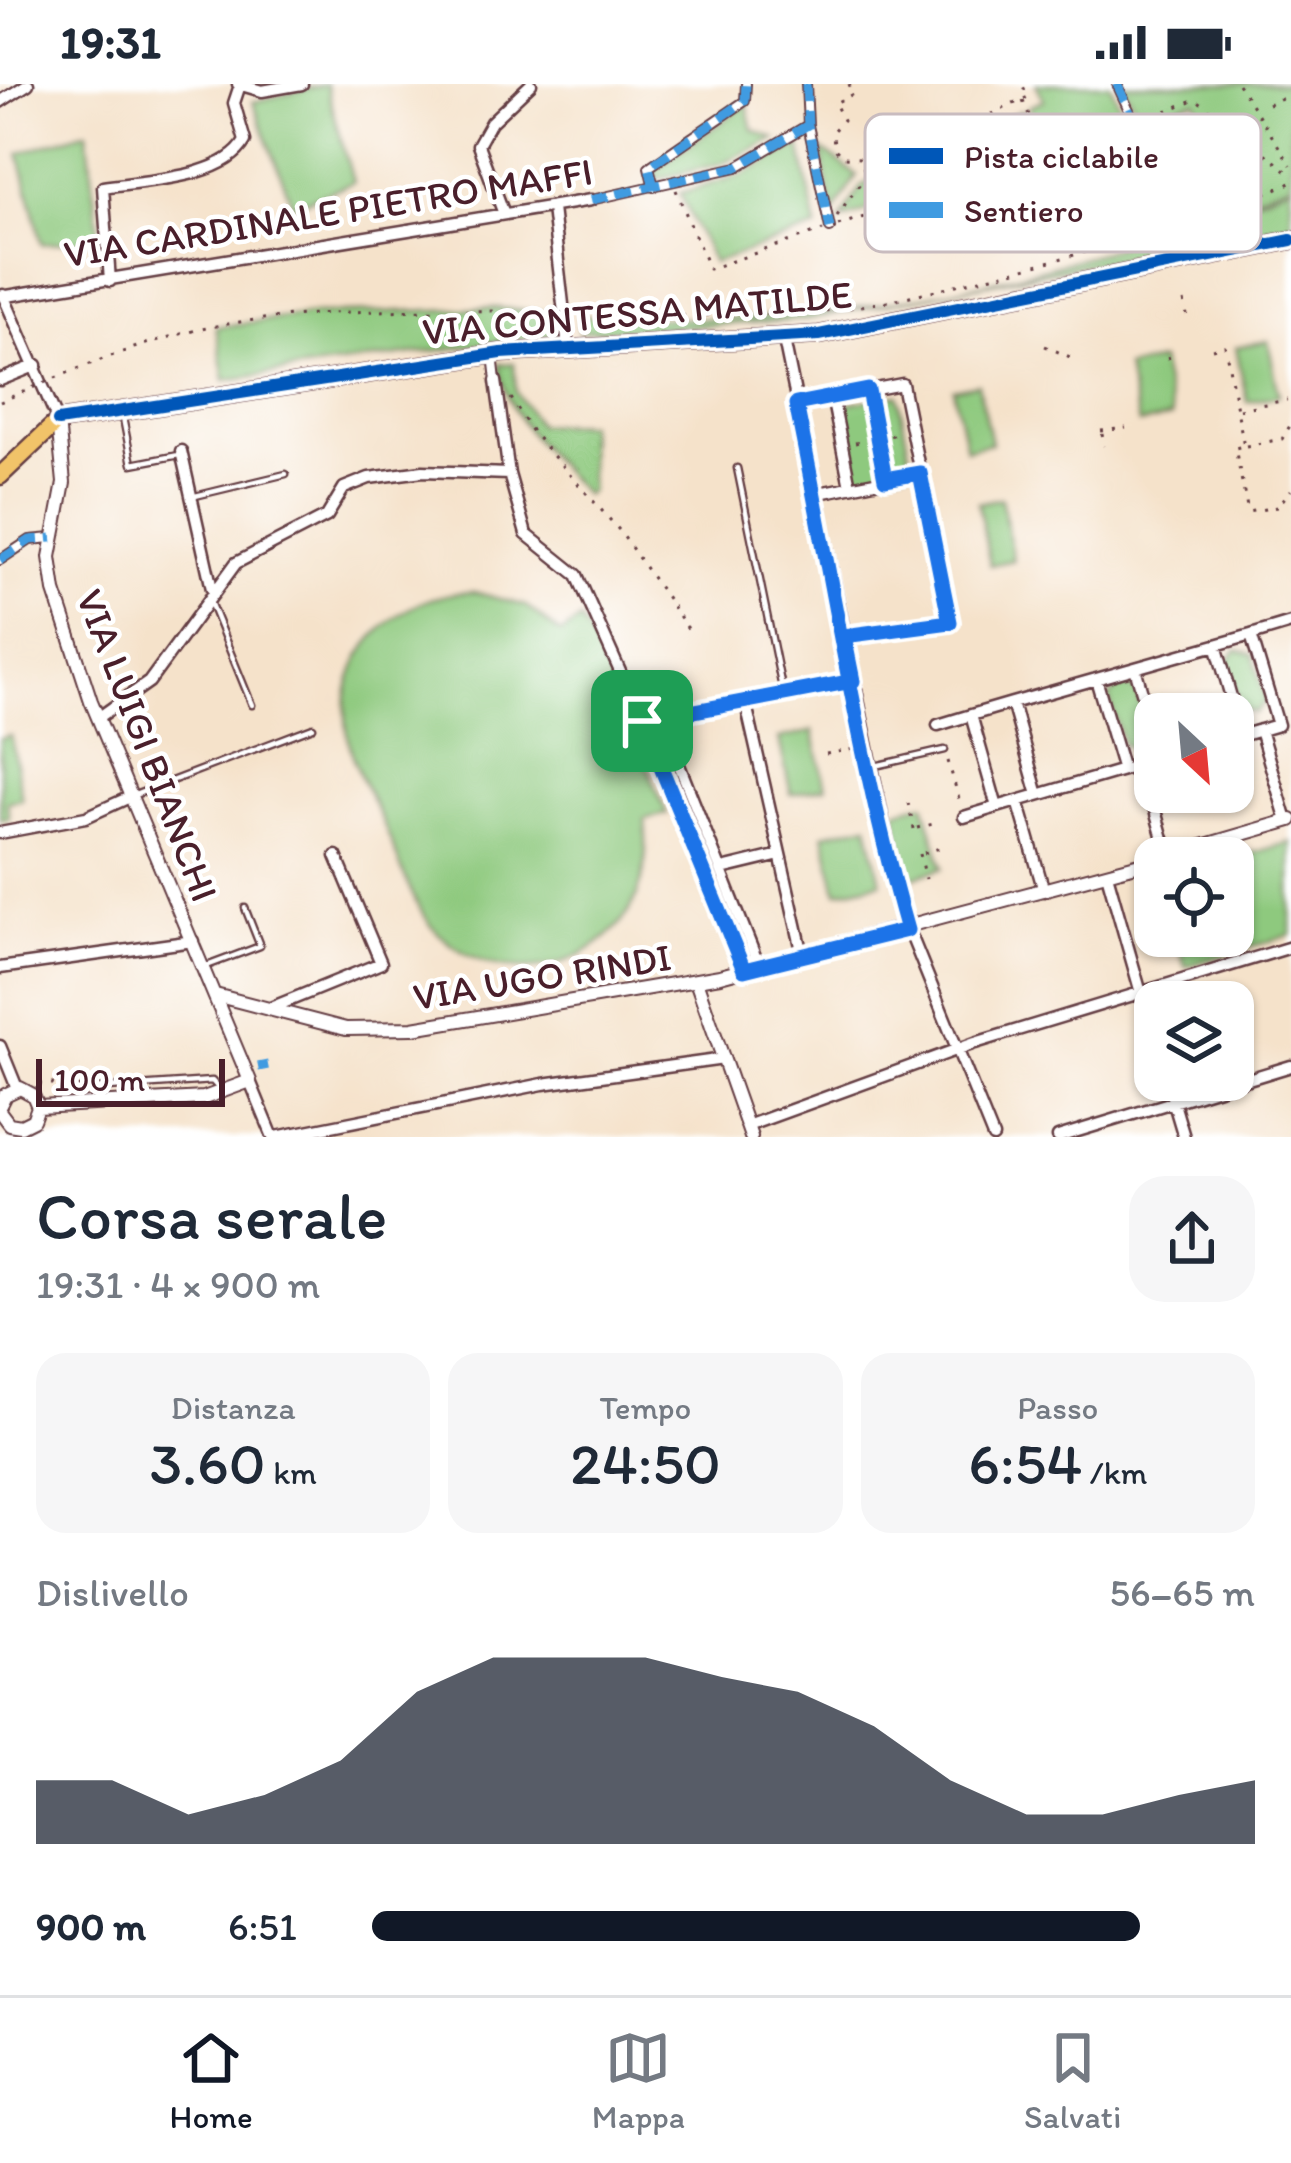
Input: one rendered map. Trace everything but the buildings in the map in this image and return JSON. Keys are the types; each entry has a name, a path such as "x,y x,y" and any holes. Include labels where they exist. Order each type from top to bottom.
{"main road":[{"name":"VIA CONTESSA MATILDE","path":"1261,246 1291,240"},
{"name":"VIA CONTESSA MATILDE","path":"58,422 493,354 784,340 1230,252"},
{"path":"0,476 58,422"}],"street":[{"path":"0,102 28,84"},
{"path":"110,281 104,187 180,174 233,156 245,141 234,103 239,85 262,91 302,84"},
{"path":"504,214 480,138 531,84"},
{"path":"656,186 650,167 746,101 746,84"},
{"path":"806,84 808,125 830,228"},
{"path":"1117,84 1131,114"},
{"name":"VIA CARDINALE PIETRO MAFFI","path":"3,295 552,208 673,183 737,167 808,125"},
{"path":"552,208 568,348"},
{"path":"3,295 58,422"},
{"path":"784,340 907,930 993,1137"},
{"path":"493,354 509,474 526,534 577,575 744,970"},
{"path":"0,380 37,365"},
{"path":"796,404 902,383 912,431 950,622 844,636"},
{"path":"832,397 850,486"},
{"name":"VIA LUIGI BIANCHI","path":"58,422 64,483 52,538 55,591 98,718 250,1081"},
{"path":"180,453 210,593"},
{"path":"98,718 149,682 210,593 243,558 327,516 344,488 423,471 509,474"},
{"path":"814,494 920,473"},
{"path":"0,560 30,540 52,538"},
{"path":"938,724 1291,623"},
{"path":"1251,635 1284,723 1254,732"},
{"path":"1216,645 1227,693"},
{"path":"1135,668 1142,693"},
{"path":"1096,679 1124,770"},
{"path":"642,721 853,681"},
{"path":"745,700 803,955"},
{"path":"1012,704 1038,795"},
{"path":"970,715 998,807"},
{"path":"660,717 759,966"},
{"path":"1260,730 1289,820"},
{"path":"964,817 1134,767"},
{"path":"0,833 86,817 132,796"},
{"path":"1018,801 1045,891"},
{"name":"VIA UGO RINDI","path":"1232,837 1289,820"},
{"path":"722,869 780,855"},
{"path":"274,1007 381,963 337,856"},
{"name":"VIA UGO RINDI","path":"215,995 346,1029 388,1030 696,981 907,930 1134,866"},
{"path":"1107,874 1136,981"},
{"path":"0,968 193,941"},
{"path":"1176,981 1291,947"},
{"path":"696,981 749,1131 957,1049 1134,994"},
{"path":"0,1046 16,1088"},
{"path":"38,1107 222,1093 250,1081 274,1137 543,1084 724,1059"},
{"path":"1058,1137 1291,1066"},
{"path":"16,1088 28,1091 38,1107"},
{"path":"16,1088 0,1108 9,1124 19,1132 33,1120 38,1107"},
{"path":"1173,1102 1184,1137"}],"lane":[{"path":"122,412 132,464 180,453"},
{"path":"737,468 783,693"},
{"path":"191,497 286,474"},
{"path":"210,593 252,705"},
{"path":"132,796 313,727"},
{"path":"870,767 945,750"},
{"path":"204,967 260,946 244,908"},
{"path":"63,1091 212,1081 222,1093"},
{"path":"112,1087 113,1104"}],"path":[{"path":"849,84 853,94 835,103 843,120 835,126 832,141 843,157 859,158 865,171"},
{"path":"993,114 1028,97 1022,84"},
{"path":"1238,84 1258,114"},
{"path":"1268,104 1291,94"},
{"path":"1022,100 1028,114"},
{"path":"1157,114 1196,100 1214,114"},
{"path":"1261,119 1291,165"},
{"path":"1261,151 1291,174"},
{"path":"830,228 865,178"},
{"path":"673,183 709,269 865,216"},
{"path":"1261,194 1291,183"},
{"path":"0,402 140,344 237,322 447,309 567,314 814,312 897,299 1089,252"},
{"path":"677,332 799,325 1085,269"},
{"path":"1184,301 1187,315"},
{"path":"1045,346 1070,358"},
{"path":"1212,349 1225,346 1244,446"},
{"path":"1167,358 1178,355"},
{"path":"868,390 885,479"},
{"path":"507,393 532,433 619,530 689,630"},
{"path":"1237,410 1287,400"},
{"path":"1291,424 1282,439 1234,448 1248,512 1277,507 1291,490"},
{"path":"1104,446 1101,432 1126,428"},
{"path":"842,445 912,431"},
{"path":"826,754 856,748"},
{"path":"945,750 959,799 952,794"},
{"path":"908,803 916,828 933,824"},
{"path":"926,879 922,854 940,848"},
{"path":"32,1084 54,1084 56,1098"}],"green space":[{"path":"326,84 353,182 293,206 253,102"},
{"path":"1036,84 1110,84 1124,114 1032,114 1029,107 1044,100"},
{"path":"1123,84 1291,84 1291,183 1261,194 1261,114 1202,114 1196,100 1138,114"},
{"path":"747,104 753,130 776,139 719,164 657,179 654,170"},
{"path":"87,131 100,239 42,244 19,153"},
{"path":"800,145 817,228 713,263 680,193 742,175"},
{"path":"821,149 857,175 833,214"},
{"path":"865,184 865,212 841,220"},
{"path":"1291,185 1291,224 1261,230 1261,196"},
{"path":"1101,252 1149,252 941,293"},
{"path":"928,296 804,320 579,332 579,316 787,316"},
{"path":"496,308 557,313 557,334 225,380 216,327 314,314"},
{"path":"1268,341 1279,395 1247,402 1236,347"},
{"path":"1160,361 1172,417 1139,424 1126,368"},
{"path":"514,363 516,392 538,425 587,423 590,491 584,495 520,420 499,364"},
{"path":"978,384 991,443 966,449 953,389"},
{"path":"898,394 912,468 854,479 840,405"},
{"path":"1001,498 1013,560 990,565 978,503"},
{"path":"474,592 526,606 561,634 580,620 598,649 667,814 645,819 643,875 622,921 593,947 548,966 501,966 479,960 439,933 412,894 348,736 351,680 376,634 420,603"},
{"path":"1237,650 1253,654 1266,701 1255,713 1254,693 1235,693 1226,662"},
{"path":"1121,685 1136,690 1134,748 1123,745 1109,697"},
{"path":"813,731 826,787 791,794 779,739"},
{"path":"11,736 22,799 7,802 9,818 0,820 0,738"},
{"path":"924,803 943,868 909,878 895,811"},
{"path":"868,824 881,882 837,892 824,834"},
{"path":"1291,842 1291,935 1254,946 1254,853"},
{"path":"1182,957 1218,957 1185,967"}],"marked path":[{"path":"654,187 649,167 745,101 746,84"},
{"path":"806,84 808,125 830,228"},
{"path":"1117,84 1131,114"},
{"path":"591,200 737,167 808,125"},
{"path":"0,560 30,540 52,538"},
{"path":"258,1067 268,1065"}],"cycle path":[{"path":"1261,246 1291,240"},
{"path":"58,421 501,353 819,335 1231,252"}],"route":[{"path":"642,721 744,970 907,930 895,884 844,636 796,404 868,390 885,479 920,473 950,622 844,636 853,681 642,721"}]}
